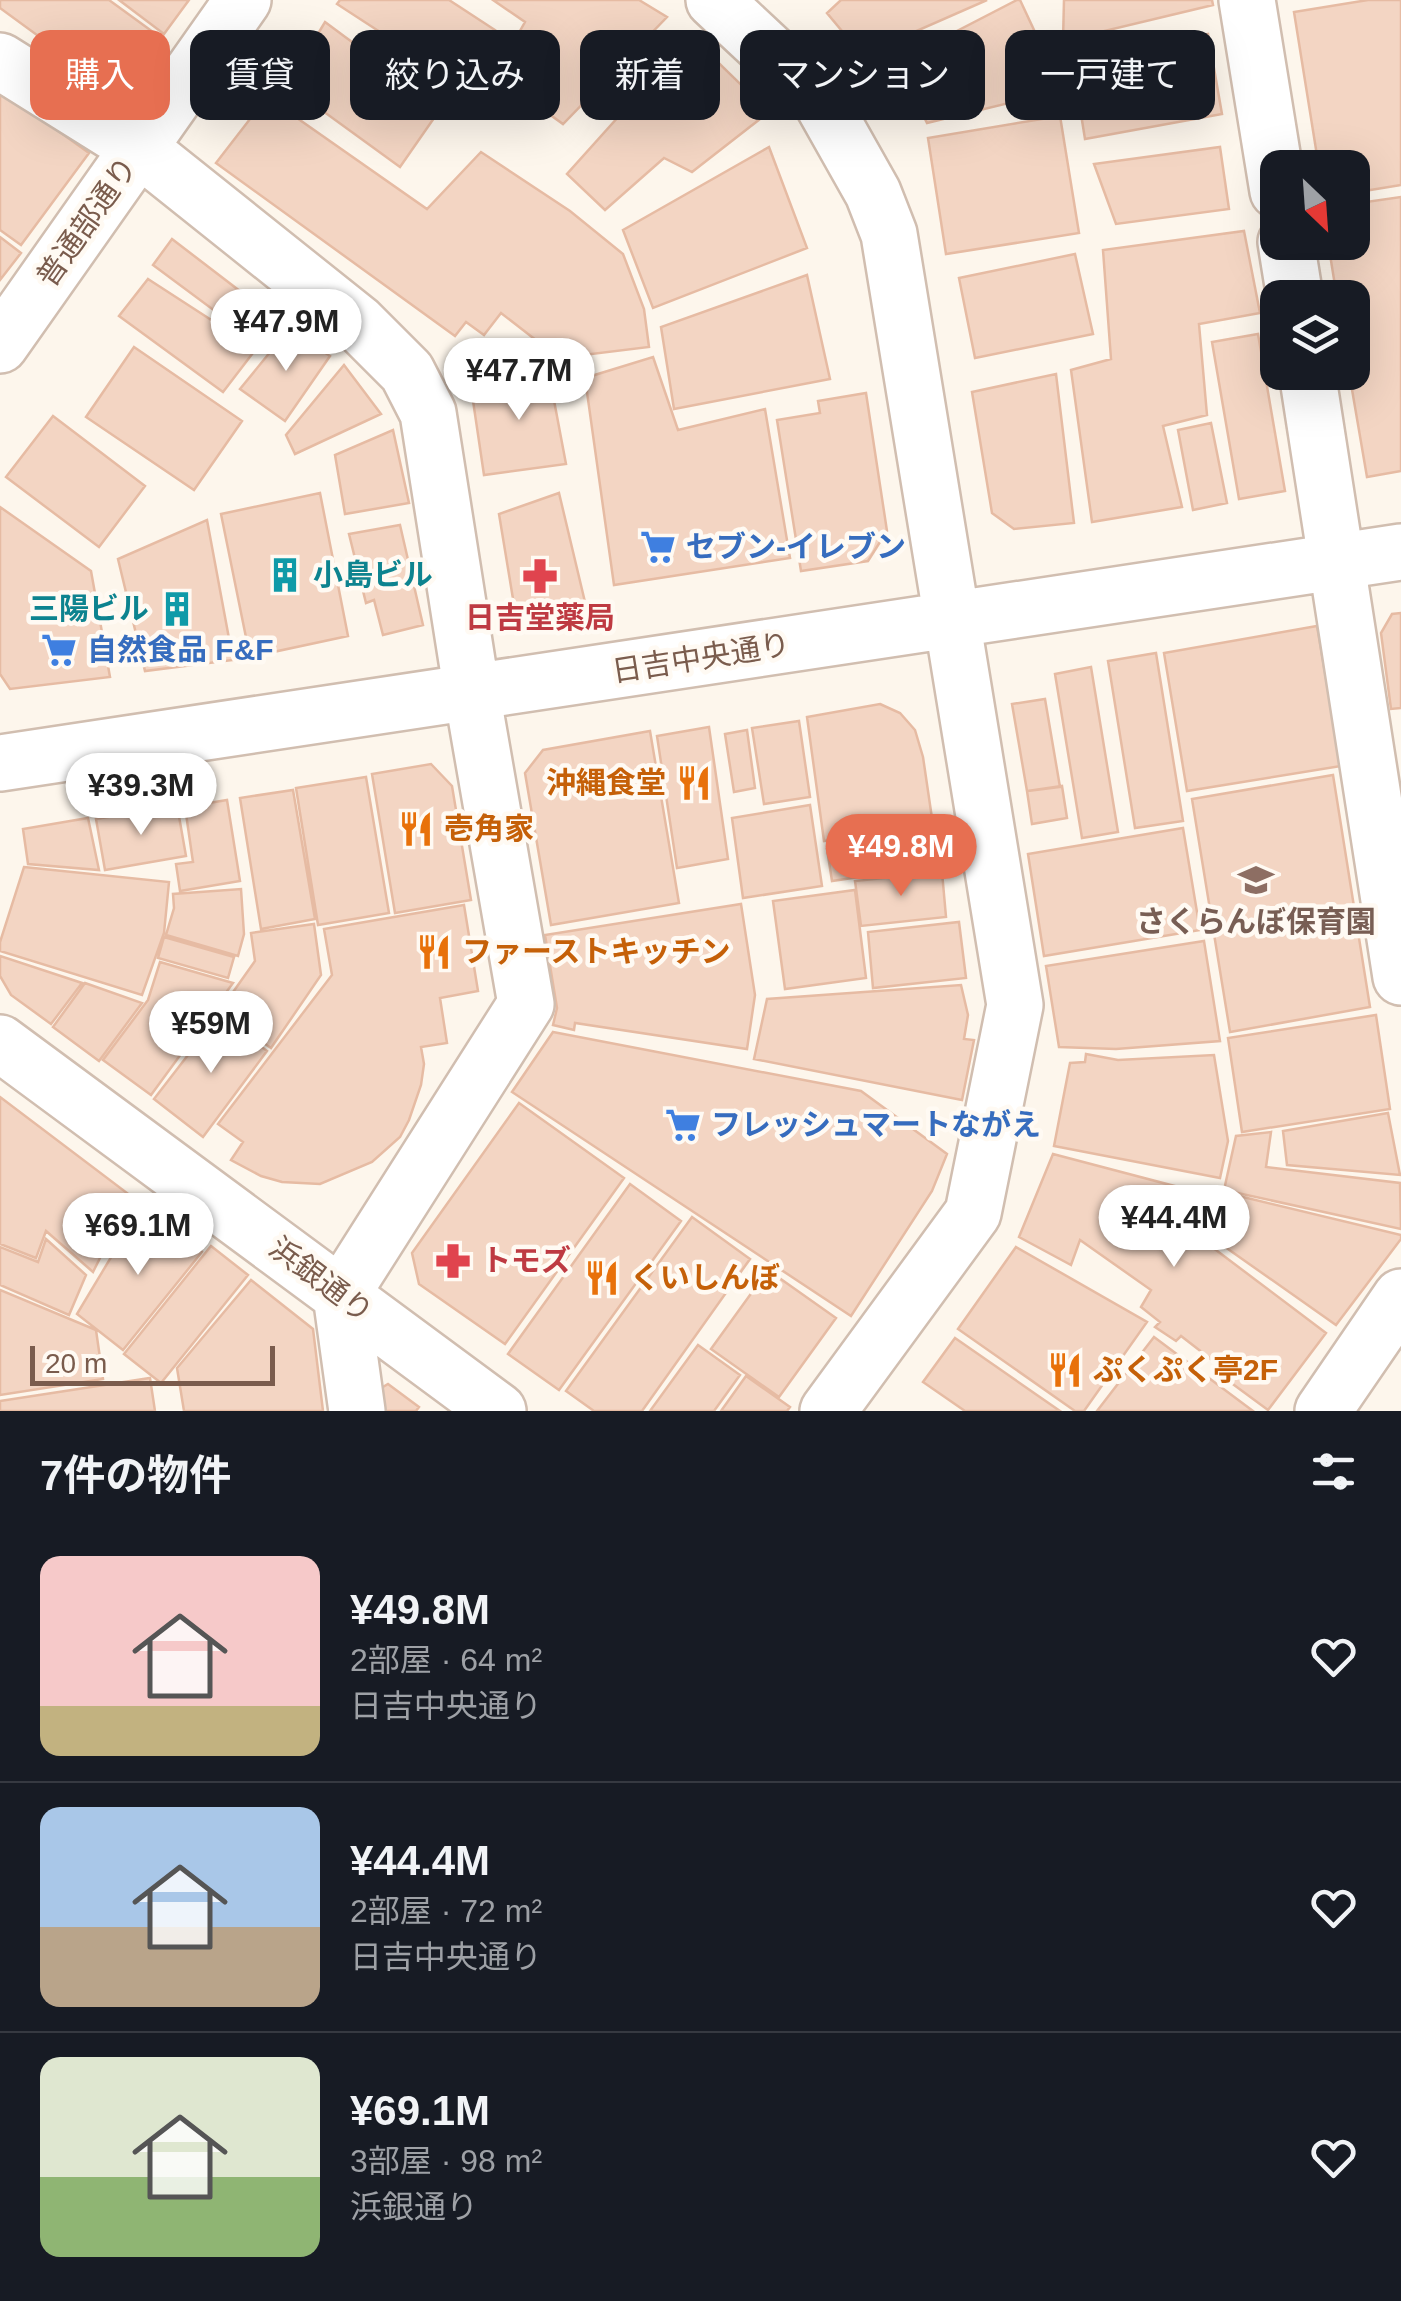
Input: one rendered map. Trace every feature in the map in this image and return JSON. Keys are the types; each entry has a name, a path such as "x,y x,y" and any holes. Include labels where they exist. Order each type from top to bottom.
{"street":[{"name":"普通部通り","path":"0,345 243,0"},
{"path":"714,0 820,99 874,193 889,234 1015,1005 974,1213 828,1411"},
{"path":"1246,0 1271,150"},
{"path":"0,61 139,148 358,324 406,372 428,413 526,1004 341,1295 357,1411"},
{"path":"1310,390 1401,977"},
{"name":"日吉中央通り","path":"0,763 1401,552"},
{"name":"浜銀通り","path":"0,1042 498,1411"},
{"path":"1322,1411 1401,1297"}],"building":[{"path":"0,0 109,0 150,30 30,30 0,8"},
{"path":"119,0 189,0 167,30 159,30"},
{"path":"340,0 449,0 495,30 377,30 337,4"},
{"path":"493,0 639,0 667,17 654,30 580,30 580,107 563,124 557,120 560,30 520,30 525,22"},
{"path":"841,0 987,0 919,30 841,30 827,13"},
{"path":"1020,0 1034,30 1005,30 1005,104 985,109 985,30 959,30"},
{"path":"1064,0 1212,0 1213,5 1109,30 1063,30"},
{"path":"1368,0 1401,0 1401,185 1370,190 1370,150 1316,150 1294,12"},
{"path":"325,22 350,41 350,120 433,120 400,167 330,116 330,30 320,30"},
{"path":"720,64 740,84 740,120 759,120 692,172 664,158 605,210 567,174 616,120 720,120"},
{"path":"1215,74 1222,114 1215,115"},
{"path":"0,89 30,111 30,120 43,120 89,153 21,245 0,230"},
{"path":"249,120 300,120 427,209 481,152 570,211 623,254 644,309 649,347 559,358 501,313 484,335 466,322 455,336 216,163"},
{"path":"1036,120 1061,120 1079,233 946,254 928,138"},
{"path":"1082,120 1189,120 1085,139"},
{"path":"769,147 807,248 653,308 623,230"},
{"path":"1220,147 1229,209 1116,224 1094,164"},
{"path":"1401,197 1401,471 1367,477 1352,390 1370,390 1370,280 1334,280 1331,260 1370,260 1370,201"},
{"path":"1244,231 1260,313 1199,324 1207,415 1163,426 1182,507 1092,522 1071,370 1111,359 1103,250"},
{"path":"0,237 21,253 0,280"},
{"path":"172,239 279,321 262,346 153,265"},
{"path":"1075,254 1093,334 975,358 959,278"},
{"path":"807,275 830,379 674,409 661,327"},
{"path":"148,279 256,349 223,392 119,316"},
{"path":"289,329 330,356 285,421 240,389"},
{"path":"1258,334 1260,390 1268,390 1285,491 1239,499 1212,342"},
{"path":"134,347 242,421 194,490 86,417"},
{"path":"653,357 678,430 765,409 790,558 614,585 585,378"},
{"path":"546,358 566,464 484,475 472,394"},
{"path":"344,365 381,414 295,454 286,435"},
{"path":"1056,374 1074,523 1014,529 992,513 972,392"},
{"path":"866,393 887,531 868,561 801,571 777,420 820,413 818,401"},
{"path":"53,416 145,486 99,547 6,477"},
{"path":"1211,423 1227,503 1193,510 1178,430"},
{"path":"393,430 409,503 345,514 335,455"},
{"name":"小島ビル","path":"320,493 348,636 250,657 221,514"},
{"path":"559,493 585,602 516,617 499,514"},
{"path":"0,507 91,571 110,677 10,689 0,674"},
{"name":"三陽ビル","path":"207,520 233,660 145,671 118,559"},
{"path":"400,525 423,625 383,635 374,600 366,603 349,534"},
{"path":"1401,613 1401,708 1391,709 1381,633 1392,614"},
{"path":"1317,626 1341,766 1187,791 1164,653"},
{"path":"1156,653 1183,821 1135,828 1108,661"},
{"path":"1091,667 1118,832 1082,838 1055,674"},
{"path":"1045,699 1060,787 1027,791 1012,704"},
{"path":"880,704 900,713 915,730 933,825 824,841 807,717"},
{"path":"799,721 810,797 764,804 752,728"},
{"path":"709,727 728,859 677,868 657,736"},
{"path":"747,730 755,788 734,792 725,734"},
{"path":"650,731 679,903 551,925 525,773 543,750"},
{"path":"431,764 452,786 471,900 395,913 372,774"},
{"path":"1333,775 1370,1007 1230,1032 1192,799"},
{"path":"366,777 389,913 318,925 296,788"},
{"path":"1062,786 1067,818 1032,824 1027,791"},
{"path":"293,790 315,919 261,929 240,798"},
{"path":"227,800 240,881 180,891 176,864 193,862 185,807"},
{"path":"177,805 186,856 105,870 96,819"},
{"path":"810,805 822,886 743,898 732,818"},
{"path":"88,818 99,870 28,864 23,829"},
{"path":"1183,828 1200,930 1044,956 1028,854"},
{"path":"942,831 946,864 832,881 827,849"},
{"path":"24,867 169,882 164,933 142,995 0,951"},
{"path":"942,872 946,917 861,926 855,881"},
{"path":"241,889 244,934 238,956 166,935 174,908 173,894"},
{"path":"855,890 866,978 785,989 773,901"},
{"path":"741,904 755,995 747,1049 575,1023 574,1030 553,1025 557,1008 545,935"},
{"path":"464,905 478,991 440,998 447,1043 421,1047 421,1085 400,1137 372,1162 320,1184 282,1182 231,1160 243,1142 218,1124 332,975 324,929"},
{"path":"959,922 966,978 873,988 868,932"},
{"path":"314,924 321,975 271,1048 219,1012 255,961 251,933"},
{"path":"164,937 234,957 228,978 158,958"},
{"path":"1204,941 1220,1041 1116,1049 1059,1047 1046,966"},
{"path":"0,956 82,983 51,1024 11,995 0,976"},
{"path":"160,962 233,983 151,1095 103,1060 148,1000"},
{"path":"85,983 142,1003 99,1061 53,1027"},
{"path":"961,985 968,1015 964,1039 974,1040 962,1100 754,1059 767,999"},
{"path":"219,1015 267,1051 203,1137 154,1099"},
{"path":"1376,1015 1390,1109 1242,1132 1228,1038"},
{"path":"553,1032 861,1091 947,1154 932,1191 851,1316 512,1092"},
{"path":"1086,1054 1118,1060 1214,1055 1228,1141 1220,1178 1054,1146 1070,1063 1085,1062"},
{"path":"0,1097 131,1196 93,1272 46,1231 36,1258 0,1244"},
{"path":"519,1103 624,1178 505,1344 419,1284 412,1253"},
{"path":"1388,1113 1400,1175 1287,1165 1283,1131"},
{"path":"1271,1132 1266,1167 1400,1183 1401,1229 1224,1190 1236,1136"},
{"path":"1053,1154 1201,1193 1216,1204 1209,1213 1215,1218 1200,1238 1326,1333 1268,1410 1230,1382 1234,1377 1181,1336 1176,1341 1155,1327 1160,1322 1141,1307 1151,1290 1080,1240 1071,1265 1019,1237"},
{"path":"630,1184 681,1221 559,1390 508,1354"},
{"path":"1235,1195 1401,1235 1401,1239 1336,1325 1208,1235"},
{"path":"143,1204 202,1252 123,1350 77,1314"},
{"path":"692,1217 750,1259 642,1411 594,1411 566,1391"},
{"path":"46,1239 86,1275 69,1315 0,1285 0,1247 38,1262"},
{"path":"211,1246 248,1275 161,1383 124,1354"},
{"name":"ぷくぷく亭2F","path":"1016,1247 1147,1322 1084,1411 1075,1411 958,1329"},
{"path":"768,1270 836,1318 779,1397 711,1349"},
{"path":"251,1280 313,1329 323,1411 184,1411 177,1368"},
{"path":"0,1290 96,1330 103,1379 0,1395"},
{"path":"1154,1337 1253,1411 1097,1411"},
{"path":"955,1338 1060,1411 965,1411 923,1382"},
{"path":"698,1345 740,1375 714,1411 650,1411"},
{"path":"746,1376 790,1407 787,1411 721,1411"},
{"path":"150,1378 155,1411 0,1411 0,1401"},
{"path":"388,1384 419,1407 416,1411 376,1411 373,1393"}],"place":[{"name":"セブン-イレブン","path":"658,547"},
{"name":"小島ビル","path":"285,575"},
{"name":"日吉堂薬局","path":"540,576"},
{"name":"三陽ビル","path":"177,609"},
{"name":"自然食品 F&F","path":"59,650"},
{"name":"沖縄食堂","path":"694,783"},
{"name":"壱角家","path":"416,829"},
{"name":"さくらんぼ保育園","path":"1256,880"},
{"name":"ファーストキッチン","path":"434,952"},
{"name":"フレッシュマートながえ","path":"683,1125"},
{"name":"トモズ","path":"453,1261"},
{"name":"くいしんぼ","path":"602,1278"},
{"name":"ぷくぷく亭2F","path":"1065,1370"}]}
